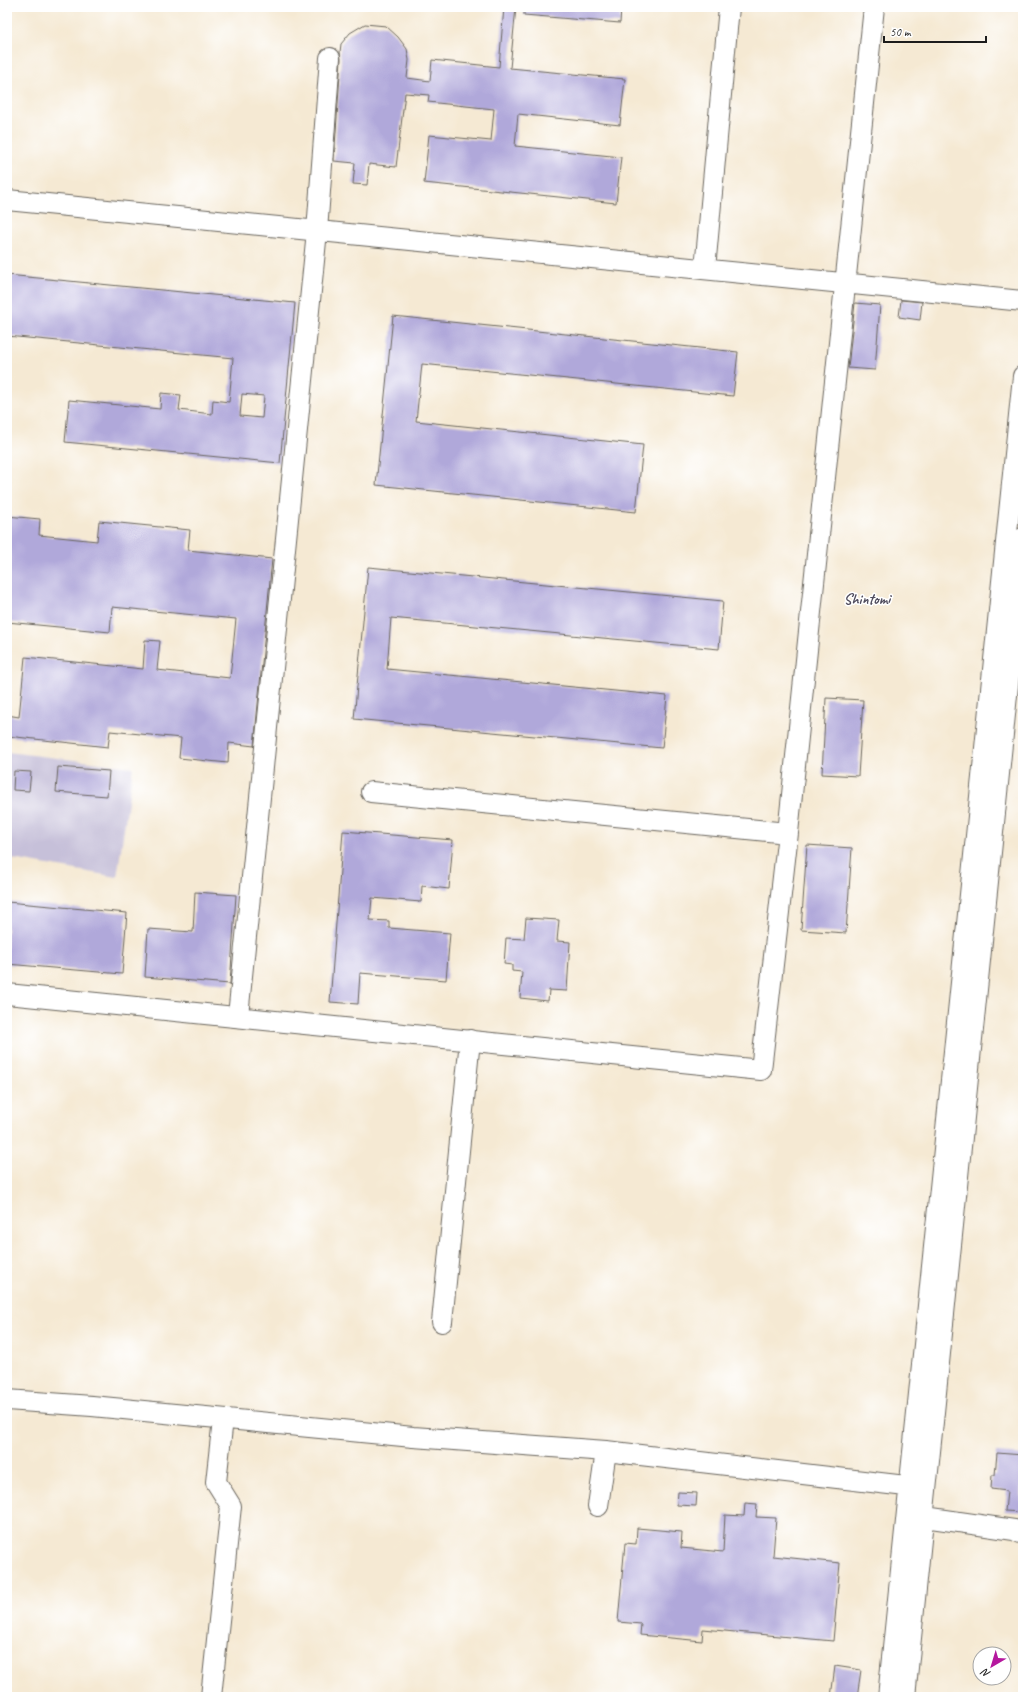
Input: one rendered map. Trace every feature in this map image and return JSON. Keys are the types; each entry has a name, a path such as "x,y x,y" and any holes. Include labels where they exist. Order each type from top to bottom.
{"street":[{"path":"706,269 729,7"},
{"path":"7,994 238,1016 761,1070 788,833 874,7"},
{"path":"238,1016 318,231 330,58"},
{"path":"7,200 1023,301"},
{"path":"1008,685 1023,376"},
{"path":"888,1697 915,1516 1008,685 1023,538"},
{"path":"371,792 788,833"},
{"path":"442,1322 470,1040"},
{"path":"7,1400 92,1406 413,1437 606,1451 918,1487"},
{"path":"211,1697 231,1506 216,1482 223,1419"},
{"path":"598,1506 606,1451"},
{"path":"915,1516 1014,1530 1023,1534"},
{"path":"905,1697 915,1516"}],"shaded area":[{"path":"7,752 133,767 117,877 7,858"}],"building":[{"path":"504,7 516,7 510,68 625,79 620,125 518,114 515,146 621,157 616,203 424,183 429,135 491,141 494,109 428,102 429,95 405,93 396,167 369,164 367,185 353,184 355,163 334,161 341,44 350,33 365,24 386,26 398,37 407,49 409,60 407,78 430,81 432,60 499,67"},
{"path":"524,7 621,7 620,23 524,15"},
{"path":"7,275 295,303 280,463 65,442 69,400 160,409 161,393 181,395 179,410 212,414 213,400 229,402 233,358 7,336","holes":["242,394 264,396 262,418 240,416"]},
{"path":"901,300 922,302 920,320 899,317"},
{"path":"855,303 880,305 875,370 848,368"},
{"path":"393,316 738,352 733,396 422,364 416,421 643,445 636,512 376,485"},
{"path":"7,516 40,519 39,535 97,541 99,521 190,530 188,550 272,559 254,746 229,743 228,763 179,758 181,738 110,731 108,747 7,736 7,715 19,717 25,657 143,669 145,640 160,641 157,670 230,678 236,619 112,607 110,632 7,622"},
{"path":"368,567 723,601 719,649 391,618 387,669 667,696 662,748 354,719"},
{"path":"826,698 863,700 858,776 822,774"},
{"path":"58,767 109,771 107,796 56,792"},
{"path":"14,771 31,772 29,791 13,790"},
{"path":"343,831 453,840 449,889 422,886 421,902 372,898 370,920 389,921 389,928 450,933 446,980 360,973 358,1004 330,1002"},
{"path":"807,845 852,848 846,933 801,930"},
{"path":"195,892 236,895 230,984 145,977 148,929 193,932"},
{"path":"7,902 127,913 122,974 7,964"},
{"path":"526,918 559,920 557,941 570,942 567,991 549,990 548,1001 520,998 522,972 512,971 512,965 504,964 506,938 524,939"},
{"path":"997,1453 1023,1455 1021,1512 1005,1511 1007,1491 991,1489 992,1475 995,1475"},
{"path":"678,1492 697,1493 696,1506 677,1505"},
{"path":"745,1503 757,1504 756,1517 776,1518 773,1556 840,1563 833,1641 703,1629 702,1641 640,1635 641,1624 618,1622 625,1543 636,1544 637,1528 682,1532 681,1548 723,1552 725,1515 744,1516"},
{"path":"835,1666 861,1670 857,1697 831,1697"}],"district":[{"name":"Shintomi","path":"867,599"}]}
